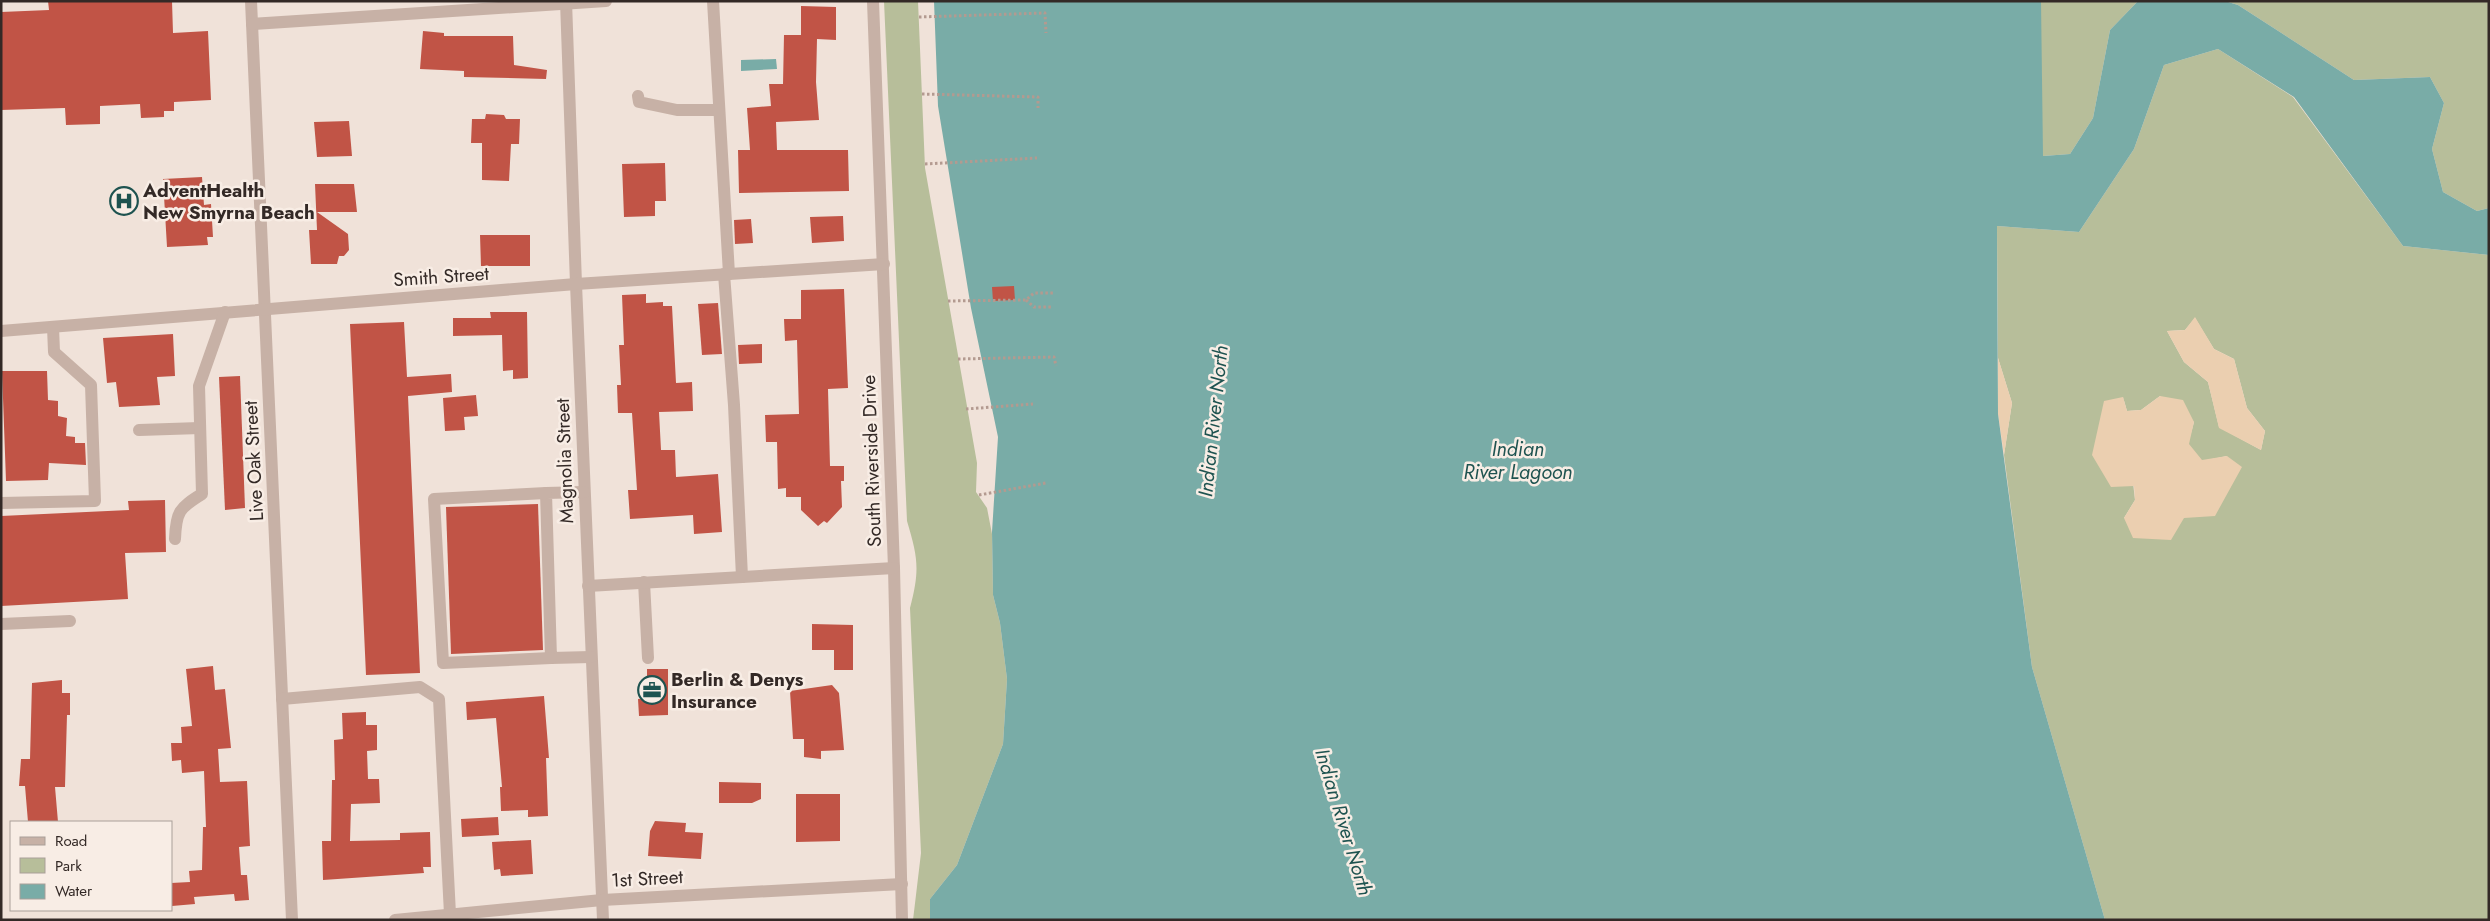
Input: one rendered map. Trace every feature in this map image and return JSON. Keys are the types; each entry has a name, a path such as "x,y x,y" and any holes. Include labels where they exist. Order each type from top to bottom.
{"street":[{"name":"Live Oak Street","path":"251,1 292,920"},
{"path":"252,24 412,8 606,1"},
{"path":"713,1 720,110 726,274 742,577"},
{"name":"South Riverside Drive","path":"873,1 894,568 902,920"},
{"name":"Magnolia Street","path":"566,3 584,492 603,920"},
{"path":"638,96 639,102 677,110 720,110"},
{"name":"Smith Street","path":"1,331 576,284 884,264"},
{"path":"175,539 176,520 182,506 202,494 198,386 225,312"},
{"path":"1,503 95,501 91,385 54,352 53,327"},
{"path":"139,430 200,428"},
{"path":"584,492 434,499 443,663 591,657"},
{"path":"546,493 552,658"},
{"path":"588,586 894,568"},
{"path":"644,582 648,658"},
{"path":"1,624 70,621"},
{"path":"282,699 420,687 439,700 448,916"},
{"name":"1st Street","path":"395,920 602,900 902,884"}],"path":[{"path":"918,17 1045,13 1046,33"},
{"path":"922,94 1038,97 1038,108"},
{"path":"925,164 1037,158"},
{"path":"948,301 1026,300 1034,293 1053,293"},
{"path":"1026,300 1034,307 1053,307"},
{"path":"958,360 1054,357 1056,366"},
{"path":"966,409 1033,404"},
{"path":"978,495 1046,483"}],"green space":[{"path":"884,1 918,1 925,168 977,463 976,492 987,508 992,534 993,595 1000,623 1007,679 1003,744 957,865 930,899 930,920 913,920 921,853 910,608 915,584 916,564 914,545 907,521"},
{"path":"2039,1 2138,1 2110,30 2093,118 2070,154 2043,156 2037,116 2042,99"},
{"path":"2225,1 2489,1 2489,208 2477,211 2443,192 2432,149 2444,103 2430,77 2354,80 2238,5"},
{"path":"2218,49 2293,97 2403,246 2489,255 2489,920 2105,920 2032,667 2004,455 2012,403 1998,358 1997,226 2079,232 2134,149 2164,65","holes":["2195,318 2214,349 2234,359 2247,408 2265,431 2261,450 2219,427 2208,382 2184,362 2167,331 2185,330","2160,396 2194,422 2188,444 2202,461 2227,456 2184,518 2124,518 2135,500 2123,397 2127,411 2141,410"]}],"sand":[{"path":"2195,317 2214,349 2234,359 2247,408 2265,431 2261,450 2219,428 2208,382 2184,362 2167,331 2185,330"},
{"path":"1998,358 2012,403 2004,455 1998,414"},
{"path":"2160,396 2183,400 2194,422 2189,444 2202,460 2227,456 2242,467 2215,516 2184,518 2171,540 2133,538 2124,518 2135,500 2134,486 2111,487 2092,455 2104,401 2123,397 2127,411 2141,410"}],"water":[{"name":"Indian River Lagoon","path":"934,1 2041,1 2043,156 2070,154 2093,118 2110,30 2138,1 2225,1 2238,5 2354,80 2430,77 2444,103 2432,149 2443,192 2477,211 2489,208 2489,255 2403,246 2294,97 2218,49 2164,65 2134,149 2079,232 1997,226 1998,414 2032,667 2105,920 930,920 930,899 957,865 1003,744 1007,679 1000,623 993,595 992,532 998,437 971,308 938,106"},
{"path":"776,59 777,69 741,71 741,60"}],"building":[{"path":"48,1 172,1 173,33 208,31 211,100 174,102 174,111 164,111 164,117 141,118 140,104 100,106 100,124 66,125 65,108 1,110 1,12 49,10"},
{"path":"801,6 836,7 836,40 817,39 816,82 819,120 776,122 777,150 848,150 849,191 739,193 738,150 750,150 747,108 771,106 769,84 783,84 784,35 801,35"},
{"path":"423,31 444,33 444,36 513,36 514,65 547,70 546,79 464,77 464,71 420,69"},
{"path":"486,114 504,115 506,119 520,119 519,144 511,144 509,181 482,180 482,143 471,143 472,119 485,119"},
{"path":"349,121 352,156 317,157 314,122"},
{"path":"665,163 666,201 655,201 655,216 624,217 622,164"},
{"path":"202,177 204,205 211,204 213,237 207,237 208,245 167,247 163,179"},
{"path":"315,184 354,184 357,212 317,212 348,234 349,250 344,256 339,256 337,264 311,264 309,230 317,230"},
{"path":"843,216 844,241 812,243 810,217"},
{"path":"751,219 753,243 735,244 734,220"},
{"path":"480,235 530,235 530,266 481,266"},
{"path":"1014,286 1015,300 993,301 992,287"},
{"path":"844,289 848,388 828,389 830,466 844,466 844,481 841,481 842,507 827,523 824,521 818,526 801,510 801,497 786,497 786,488 778,489 777,442 766,442 765,415 799,414 797,340 785,341 784,319 801,319 801,290"},
{"path":"646,294 646,303 663,302 663,306 672,306 676,383 692,382 693,411 659,412 661,450 675,450 676,477 718,474 722,532 694,534 693,515 630,519 628,490 637,490 632,413 618,413 617,385 621,385 619,345 624,345 622,295"},
{"path":"718,303 722,354 702,355 698,304"},
{"path":"490,312 527,312 528,378 513,379 513,370 503,371 502,335 453,336 453,318 491,318"},
{"path":"404,322 407,377 451,374 452,392 408,396 420,673 366,675 350,324"},
{"path":"173,334 175,376 157,377 160,405 119,407 116,382 107,383 103,338"},
{"path":"762,344 762,363 739,364 738,345"},
{"path":"2,371 47,371 48,400 58,401 58,416 67,418 66,436 75,437 75,443 85,443 86,465 49,463 48,480 6,481"},
{"path":"240,376 245,508 225,510 219,377"},
{"path":"476,395 478,416 464,417 465,430 445,431 443,398"},
{"path":"165,500 166,552 125,553 128,599 1,606 1,516 129,510 128,501"},
{"path":"538,504 543,650 451,654 446,507"},
{"path":"812,624 853,625 853,670 834,670 834,650 812,650"},
{"path":"213,666 215,690 225,689 231,748 218,749 220,782 247,781 250,846 239,847 241,875 247,875 249,900 235,901 234,894 194,897 195,904 172,906 172,883 190,882 189,871 202,870 203,827 206,827 204,771 182,773 181,760 172,761 171,743 182,743 181,727 192,726 186,669"},
{"path":"647,669 668,669 668,715 639,716 638,699 647,698"},
{"path":"62,680 62,693 70,693 70,715 67,715 65,787 55,787 58,821 28,821 25,786 19,786 21,759 30,759 32,683"},
{"path":"832,685 839,693 844,750 821,751 821,759 804,757 804,739 793,739 790,691"},
{"path":"544,696 549,758 546,758 548,816 528,817 528,810 501,811 500,787 502,787 496,718 467,720 466,702"},
{"path":"366,712 366,725 377,725 377,750 367,751 368,779 379,779 380,803 351,804 350,841 400,840 400,833 430,832 431,867 423,867 424,873 323,880 322,841 331,841 332,780 335,780 334,740 343,739 342,713"},
{"path":"719,782 761,783 761,799 752,803 719,803"},
{"path":"796,794 840,794 840,841 796,842"},
{"path":"498,817 499,835 462,837 461,819"},
{"path":"655,821 686,823 685,832 703,833 701,859 648,856 650,831"},
{"path":"531,840 533,874 501,876 500,869 494,870 492,842"}],"place":[{"name":"AdventHealth New Smyrna Beach","path":"124,201"},
{"name":"Berlin & Denys Insurance","path":"652,690"}],"water label":[{"name":"Indian River North","path":"1213,421"},
{"name":"Indian River North","path":"1344,822"}]}
